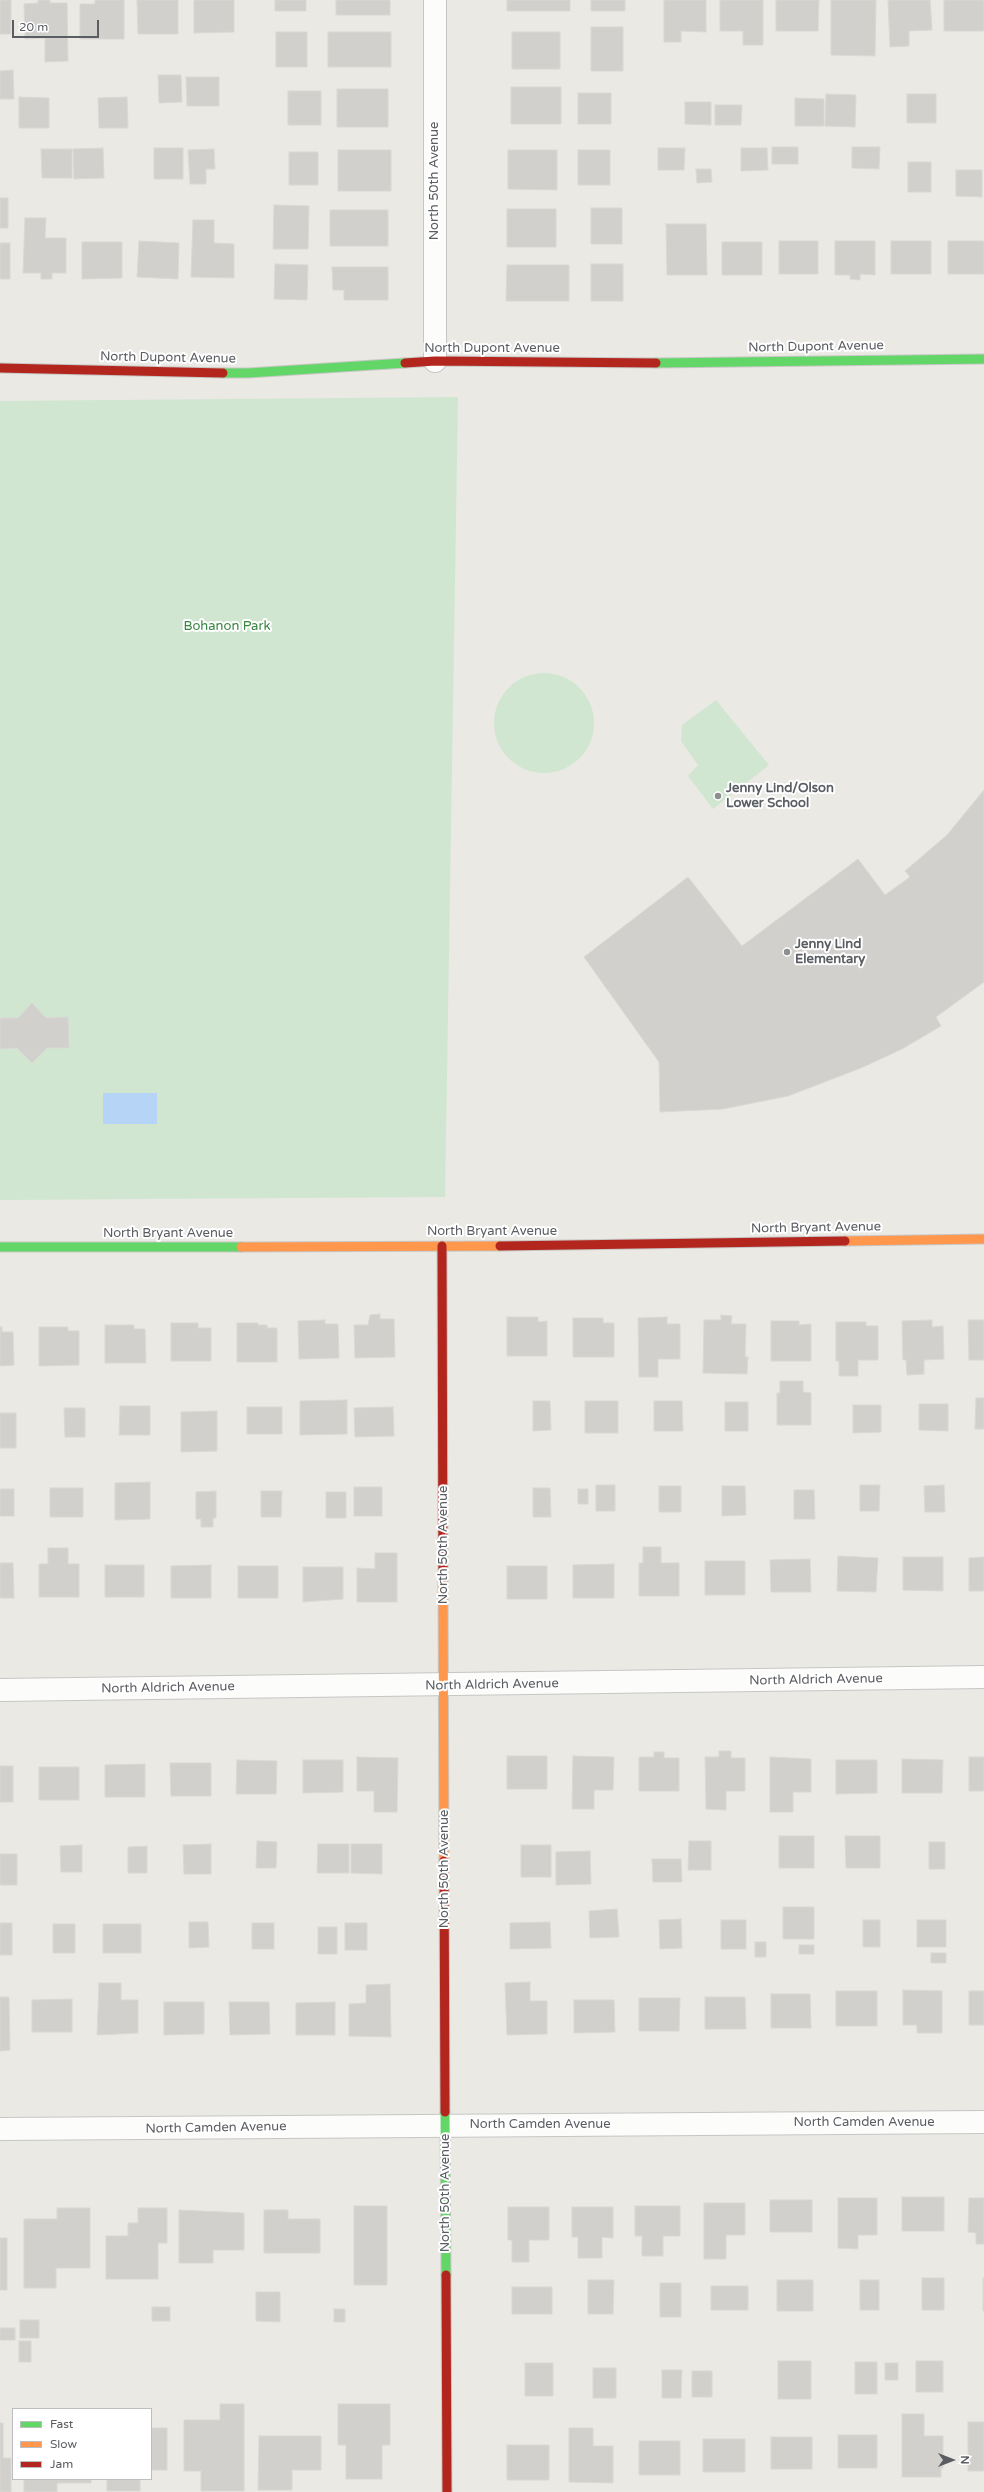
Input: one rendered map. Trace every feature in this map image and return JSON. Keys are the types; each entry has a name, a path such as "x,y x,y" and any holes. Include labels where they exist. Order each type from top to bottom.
{"street":[{"name":"North 50th Avenue","path":"435,0 435,361"},
{"name":"North Dupont Avenue","path":"0,368 248,373 435,361 649,363 984,359"},
{"name":"North Bryant Avenue","path":"0,1247 442,1246 984,1239"},
{"name":"North 50th Avenue","path":"442,1246 446,2492"},
{"name":"North Aldrich Avenue","path":"0,1690 444,1686 984,1677"},
{"name":"North Camden Avenue","path":"0,2130 984,2122"}],"green space":[{"name":"Bohanon Park","path":"458,397 445,1197 0,1200 0,401"},
{"path":"544,673 554,674 572,681 586,695 593,713 593,733 586,751 572,765 554,772 544,773 534,772 516,765 502,751 495,733 494,723 495,713 502,695 516,681 534,674"},
{"path":"716,700 769,765 713,809 688,776 698,765 681,741 682,725"}],"water":[{"path":"103,1093 157,1093 157,1124 103,1124"}],"building":[{"path":"0,0 11,0 11,34 0,34"},
{"path":"38,0 50,0 50,3 67,3 68,61 45,62 45,38 25,39 24,4 38,3"},
{"path":"95,0 124,0 124,39 80,39 80,4 95,4"},
{"path":"137,0 178,0 178,34 138,34"},
{"path":"194,0 234,0 234,32 194,33"},
{"path":"275,0 306,0 306,11 275,11"},
{"path":"336,0 390,0 390,15 336,15"},
{"path":"507,0 570,0 570,11 507,11"},
{"path":"591,0 625,0 625,11 591,11"},
{"path":"664,0 706,0 706,32 681,31 681,42 664,42"},
{"path":"720,0 763,0 763,45 743,45 743,31 720,31"},
{"path":"776,0 819,0 818,31 776,31"},
{"path":"831,0 876,0 875,56 831,55"},
{"path":"888,0 930,0 932,30 909,31 909,46 890,47"},
{"path":"944,0 984,0 984,31 944,31"},
{"path":"591,27 623,27 623,71 591,71"},
{"path":"276,32 307,32 307,67 276,67"},
{"path":"328,32 391,32 391,67 328,67"},
{"path":"512,32 560,32 560,69 512,69"},
{"path":"13,70 14,99 0,99 0,71"},
{"path":"158,75 181,75 182,102 159,103"},
{"path":"186,77 219,77 219,106 187,106"},
{"path":"511,87 561,87 561,124 511,124"},
{"path":"337,89 388,89 388,127 337,127"},
{"path":"288,91 321,91 321,125 288,125"},
{"path":"578,93 611,93 611,124 578,124"},
{"path":"826,94 856,95 855,127 825,126"},
{"path":"907,94 936,94 936,123 907,123"},
{"path":"19,97 49,98 49,128 19,128"},
{"path":"127,97 128,128 99,128 98,98"},
{"path":"795,98 824,99 824,126 795,126"},
{"path":"685,102 711,102 711,125 685,124"},
{"path":"715,105 742,105 741,125 715,125"},
{"path":"772,147 798,147 798,164 772,164"},
{"path":"852,147 880,147 879,169 852,168"},
{"path":"103,148 104,178 74,179 73,149"},
{"path":"154,148 183,148 183,179 154,179"},
{"path":"658,148 685,148 684,170 658,170"},
{"path":"741,148 767,148 768,170 741,171"},
{"path":"41,149 72,149 72,178 42,178"},
{"path":"214,149 215,169 206,169 206,184 190,184 188,150"},
{"path":"338,150 391,150 391,191 338,191"},
{"path":"508,150 557,150 557,190 508,189"},
{"path":"578,150 610,150 610,185 578,185"},
{"path":"289,152 318,152 318,185 289,185"},
{"path":"908,162 931,162 931,192 908,192"},
{"path":"696,169 711,169 712,182 697,183"},
{"path":"956,170 982,170 982,197 956,196"},
{"path":"0,198 8,198 8,228 0,228"},
{"path":"274,205 309,206 308,249 273,249"},
{"path":"591,208 622,208 622,244 591,244"},
{"path":"507,209 556,209 556,247 507,247"},
{"path":"330,210 388,210 388,246 330,246"},
{"path":"25,218 46,218 45,238 66,238 66,273 52,273 52,279 41,279 41,273 23,273"},
{"path":"193,220 214,220 214,243 234,244 234,278 191,277"},
{"path":"666,224 706,224 707,275 667,275"},
{"path":"139,241 179,243 178,279 137,277"},
{"path":"779,241 818,241 818,274 779,274"},
{"path":"835,241 875,241 875,275 860,274 860,280 850,279 850,275 835,275"},
{"path":"891,241 931,241 931,274 891,274"},
{"path":"948,241 984,241 984,274 948,274"},
{"path":"82,242 122,242 122,278 82,279"},
{"path":"722,242 762,242 762,275 722,275"},
{"path":"0,243 10,243 10,279 0,279"},
{"path":"275,264 308,265 307,300 274,299"},
{"path":"591,264 623,264 623,301 591,301"},
{"path":"507,265 569,265 569,301 506,301"},
{"path":"332,267 388,267 388,300 344,300 344,290 333,290"},
{"name":"Jenny Lind Elementary","path":"984,790 984,982 936,1017 941,1026 902,1049 861,1068 788,1096 723,1109 660,1112 659,1062 584,957 688,877 742,946 858,859 885,895 910,877 905,871 947,835"},
{"path":"32,1003 46,1018 68,1017 69,1048 47,1048 32,1063 17,1048 0,1049 0,1018 18,1018"},
{"path":"380,1314 380,1319 394,1319 395,1357 355,1358 354,1325 368,1325 370,1315"},
{"path":"721,1315 732,1316 731,1324 746,1324 745,1357 748,1357 747,1374 703,1373 704,1320 721,1320"},
{"path":"507,1317 538,1317 538,1322 547,1321 547,1356 507,1356"},
{"path":"667,1317 667,1324 680,1324 680,1359 658,1359 658,1377 639,1377 638,1318"},
{"path":"573,1318 603,1318 603,1323 614,1323 614,1357 573,1357"},
{"path":"325,1320 325,1324 338,1324 339,1358 299,1359 298,1321"},
{"path":"932,1320 932,1327 943,1326 944,1359 924,1360 924,1374 907,1375 906,1360 903,1360 902,1321"},
{"path":"968,1320 984,1320 984,1360 969,1360"},
{"path":"771,1321 799,1321 799,1325 811,1324 811,1361 771,1361"},
{"path":"836,1322 866,1322 866,1326 878,1326 878,1360 858,1360 858,1376 839,1376 839,1361 836,1361"},
{"path":"171,1323 198,1323 198,1328 211,1328 211,1361 171,1361"},
{"path":"237,1323 258,1323 258,1325 267,1325 267,1328 277,1328 277,1362 237,1362"},
{"path":"105,1325 134,1325 134,1329 145,1329 146,1363 105,1363"},
{"path":"0,1327 2,1327 2,1332 13,1332 14,1365 0,1366"},
{"path":"39,1327 68,1327 68,1331 79,1331 79,1365 39,1366"},
{"path":"780,1381 803,1381 803,1392 811,1393 811,1425 777,1425 777,1393 780,1393"},
{"path":"976,1398 984,1398 984,1429 975,1429"},
{"path":"347,1400 347,1434 300,1435 300,1401"},
{"path":"533,1401 550,1401 551,1430 533,1431"},
{"path":"585,1401 618,1401 618,1433 585,1433"},
{"path":"654,1401 682,1401 683,1431 654,1431"},
{"path":"725,1402 748,1402 748,1431 725,1431"},
{"path":"919,1404 948,1404 948,1431 919,1430"},
{"path":"853,1405 881,1405 881,1432 853,1433"},
{"path":"120,1406 150,1406 150,1435 119,1435"},
{"path":"247,1407 282,1407 282,1434 247,1434"},
{"path":"393,1407 394,1436 355,1437 354,1408"},
{"path":"64,1408 85,1408 85,1437 65,1437"},
{"path":"217,1411 217,1451 181,1452 181,1412"},
{"path":"0,1413 16,1413 16,1448 0,1448"},
{"path":"150,1482 150,1519 115,1520 115,1483"},
{"path":"596,1485 615,1485 615,1511 596,1511"},
{"path":"860,1485 880,1485 879,1511 860,1511"},
{"path":"944,1485 945,1512 925,1512 924,1486"},
{"path":"659,1486 681,1486 681,1512 659,1512"},
{"path":"722,1486 745,1486 746,1515 722,1516"},
{"path":"354,1487 382,1487 382,1516 354,1516"},
{"path":"50,1488 83,1488 83,1517 50,1517"},
{"path":"533,1488 550,1488 551,1517 533,1517"},
{"path":"0,1489 14,1489 14,1516 0,1516"},
{"path":"578,1489 588,1489 588,1504 578,1504"},
{"path":"794,1490 814,1490 815,1519 794,1519"},
{"path":"216,1491 216,1518 213,1518 213,1527 201,1527 201,1519 196,1519 196,1492"},
{"path":"261,1491 282,1491 281,1517 261,1517"},
{"path":"326,1492 346,1492 346,1518 326,1518"},
{"path":"643,1547 661,1547 661,1563 679,1563 679,1596 639,1596 639,1563 643,1563"},
{"path":"48,1548 68,1548 68,1564 79,1564 79,1597 39,1597 39,1564 48,1564"},
{"path":"375,1553 397,1553 397,1602 357,1602 357,1568 375,1569"},
{"path":"838,1556 878,1558 876,1592 837,1591"},
{"path":"903,1557 943,1557 943,1591 903,1590"},
{"path":"984,1557 984,1591 969,1591 969,1558"},
{"path":"810,1559 811,1592 771,1592 770,1560"},
{"path":"705,1561 745,1561 745,1595 705,1595"},
{"path":"0,1563 13,1563 14,1598 0,1598"},
{"path":"614,1564 614,1598 573,1598 573,1565"},
{"path":"105,1565 144,1565 144,1597 105,1597"},
{"path":"211,1565 211,1598 171,1598 171,1566"},
{"path":"238,1566 278,1566 278,1598 238,1598"},
{"path":"507,1566 547,1566 547,1599 507,1599"},
{"path":"303,1567 343,1567 343,1599 303,1602"},
{"path":"719,1751 731,1751 731,1758 745,1758 745,1791 726,1791 726,1810 706,1809 705,1757 719,1757"},
{"path":"654,1752 664,1752 664,1758 679,1758 679,1791 639,1791 639,1757 654,1757"},
{"path":"507,1756 547,1756 547,1789 507,1789"},
{"path":"573,1756 614,1757 613,1790 594,1790 594,1809 572,1809"},
{"path":"357,1757 398,1758 397,1812 374,1812 374,1791 357,1791"},
{"path":"770,1757 811,1759 811,1792 793,1792 793,1812 770,1812"},
{"path":"969,1757 984,1757 984,1791 969,1791"},
{"path":"902,1759 943,1760 942,1793 902,1793"},
{"path":"237,1760 277,1761 276,1794 236,1794"},
{"path":"303,1760 343,1760 343,1792 303,1793"},
{"path":"836,1760 877,1760 877,1793 836,1794"},
{"path":"170,1763 211,1763 211,1796 171,1796"},
{"path":"145,1764 145,1797 105,1797 105,1765"},
{"path":"0,1766 13,1766 13,1802 0,1802"},
{"path":"39,1767 79,1767 79,1800 39,1800"},
{"path":"779,1836 814,1836 814,1868 779,1868"},
{"path":"845,1836 880,1836 880,1868 846,1868"},
{"path":"257,1841 277,1842 276,1868 256,1868"},
{"path":"689,1841 711,1841 711,1870 688,1870"},
{"path":"929,1842 945,1842 945,1869 929,1869"},
{"path":"211,1844 211,1874 184,1874 183,1845"},
{"path":"318,1844 349,1844 349,1873 317,1873"},
{"path":"351,1844 382,1844 382,1874 351,1873"},
{"path":"82,1845 82,1872 61,1872 60,1846"},
{"path":"521,1845 551,1845 551,1877 521,1877"},
{"path":"147,1846 147,1873 128,1873 128,1847"},
{"path":"590,1851 591,1884 556,1885 556,1852"},
{"path":"0,1854 17,1854 17,1885 0,1885"},
{"path":"652,1859 681,1859 682,1882 653,1882"},
{"path":"783,1907 814,1907 814,1939 783,1939"},
{"path":"617,1909 619,1937 590,1938 589,1911"},
{"path":"681,1919 682,1948 660,1949 659,1920"},
{"path":"721,1920 746,1920 746,1949 721,1949"},
{"path":"863,1920 880,1920 880,1947 863,1947"},
{"path":"917,1920 946,1920 946,1947 917,1947"},
{"path":"189,1922 208,1922 209,1947 189,1948"},
{"path":"550,1922 551,1948 510,1949 510,1923"},
{"path":"0,1923 12,1923 12,1955 0,1955"},
{"path":"252,1923 274,1923 274,1949 252,1949"},
{"path":"345,1923 367,1923 367,1950 345,1950"},
{"path":"53,1924 75,1924 75,1953 53,1953"},
{"path":"103,1924 141,1924 141,1953 103,1953"},
{"path":"318,1927 337,1927 337,1954 318,1954"},
{"path":"755,1942 766,1942 766,1957 755,1957"},
{"path":"799,1945 814,1945 814,1954 799,1954"},
{"path":"931,1953 946,1953 946,1963 931,1963"},
{"path":"530,1982 530,2001 547,2001 547,2034 507,2035 505,1983"},
{"path":"99,1983 121,1983 121,2000 138,2000 138,2033 97,2035"},
{"path":"390,1984 391,2037 349,2036 349,2004 366,2003 366,1985"},
{"path":"903,1990 942,1991 942,2033 917,2033 917,2025 903,2025"},
{"path":"836,1991 877,1991 877,2026 836,2026"},
{"path":"969,1991 984,1991 984,2025 969,2025"},
{"path":"771,1994 810,1994 811,2028 771,2028"},
{"path":"0,1997 9,1997 10,2050 0,2051"},
{"path":"705,1997 745,1997 746,2029 705,2029"},
{"path":"639,1998 680,1998 679,2031 639,2031"},
{"path":"72,1999 72,2032 32,2032 32,2000"},
{"path":"574,2000 614,2000 615,2032 574,2033"},
{"path":"164,2002 204,2002 204,2034 164,2035"},
{"path":"229,2002 269,2002 270,2034 230,2035"},
{"path":"335,2002 335,2035 296,2035 296,2003"},
{"path":"902,2197 944,2197 944,2231 902,2231"},
{"path":"838,2198 877,2198 877,2235 858,2235 858,2249 838,2248"},
{"path":"969,2198 984,2198 984,2244 976,2244 976,2233 968,2232"},
{"path":"770,2200 812,2200 812,2232 770,2232"},
{"path":"704,2203 745,2203 745,2235 726,2235 726,2259 704,2259"},
{"path":"354,2206 387,2206 387,2285 354,2285"},
{"path":"635,2206 680,2206 680,2236 663,2236 663,2256 642,2256 642,2236 635,2236"},
{"path":"508,2207 549,2207 549,2240 529,2240 529,2262 512,2262 512,2240 508,2240"},
{"path":"572,2207 613,2207 613,2238 602,2237 602,2258 578,2258 578,2237 572,2237"},
{"path":"57,2208 90,2208 90,2268 56,2268 56,2288 24,2288 24,2219 57,2219"},
{"path":"138,2208 167,2208 167,2243 158,2243 158,2279 106,2279 106,2236 128,2236 128,2223 138,2223"},
{"path":"179,2210 244,2213 244,2250 213,2250 213,2263 179,2263"},
{"path":"264,2210 288,2210 288,2219 320,2219 320,2253 264,2253"},
{"path":"0,2238 7,2238 7,2290 0,2290"},
{"path":"922,2278 944,2278 944,2310 922,2310"},
{"path":"984,2278 984,2311 983,2311"},
{"path":"588,2280 614,2280 613,2314 588,2314"},
{"path":"777,2280 813,2280 813,2311 777,2311"},
{"path":"860,2280 879,2280 879,2310 860,2310"},
{"path":"660,2283 681,2283 681,2317 660,2317"},
{"path":"711,2286 748,2286 748,2310 711,2310"},
{"path":"512,2287 552,2287 552,2314 512,2314"},
{"path":"256,2292 280,2292 280,2322 256,2321"},
{"path":"152,2307 170,2307 170,2321 152,2321"},
{"path":"334,2309 345,2309 345,2322 334,2322"},
{"path":"20,2320 39,2320 39,2338 20,2338"},
{"path":"0,2328 15,2328 15,2340 0,2340"},
{"path":"19,2341 31,2341 31,2362 19,2362"},
{"path":"778,2361 811,2361 811,2399 778,2399"},
{"path":"916,2361 943,2361 943,2392 916,2392"},
{"path":"855,2362 877,2362 877,2394 855,2394"},
{"path":"525,2363 553,2363 553,2396 525,2396"},
{"path":"885,2363 898,2363 898,2380 885,2380"},
{"path":"593,2368 616,2368 616,2398 593,2398"},
{"path":"662,2370 682,2370 681,2398 662,2398"},
{"path":"692,2371 712,2371 712,2397 692,2397"},
{"path":"220,2404 244,2404 244,2491 201,2491 201,2471 184,2471 184,2420 220,2420"},
{"path":"338,2404 390,2404 390,2445 382,2445 382,2479 346,2479 346,2445 338,2445"},
{"path":"902,2414 924,2414 924,2436 943,2436 943,2468 941,2468 941,2477 902,2477"},
{"path":"968,2422 984,2422 984,2471 968,2471"},
{"path":"0,2423 3,2423 3,2458 11,2458 11,2492 0,2492"},
{"path":"152,2428 167,2428 167,2470 152,2470"},
{"path":"569,2428 593,2428 593,2446 613,2446 613,2483 569,2482"},
{"path":"838,2435 877,2435 877,2468 838,2468"},
{"path":"259,2436 321,2436 321,2470 292,2470 292,2490 258,2490"},
{"path":"771,2437 812,2437 812,2469 771,2469"},
{"path":"703,2439 745,2439 745,2472 703,2472"},
{"path":"639,2441 680,2441 680,2475 639,2475"},
{"path":"507,2445 549,2445 549,2480 507,2480"},
{"path":"24,2480 91,2480 91,2483 57,2483 57,2492 24,2492"},
{"path":"107,2480 140,2480 140,2491 107,2491"}],"traffic: fast":[{"path":"656,363 984,359"},
{"path":"223,373 248,373 405,363"},
{"path":"0,1247 241,1247"},
{"path":"445,2112 446,2275"}],"traffic: slow":[{"path":"845,1241 984,1239"},
{"path":"241,1247 500,1246"},
{"path":"443,1578 444,1861"}],"traffic: jam":[{"path":"405,363 435,361 656,363"},
{"path":"0,368 223,373"},
{"path":"500,1246 845,1241"},
{"path":"442,1246 443,1578"},
{"path":"444,1861 445,2112"},
{"path":"446,2275 447,2492"}],"place":[{"name":"Jenny Lind/Olson Lower School","path":"718,796"},
{"name":"Jenny Lind Elementary","path":"787,952"}]}
